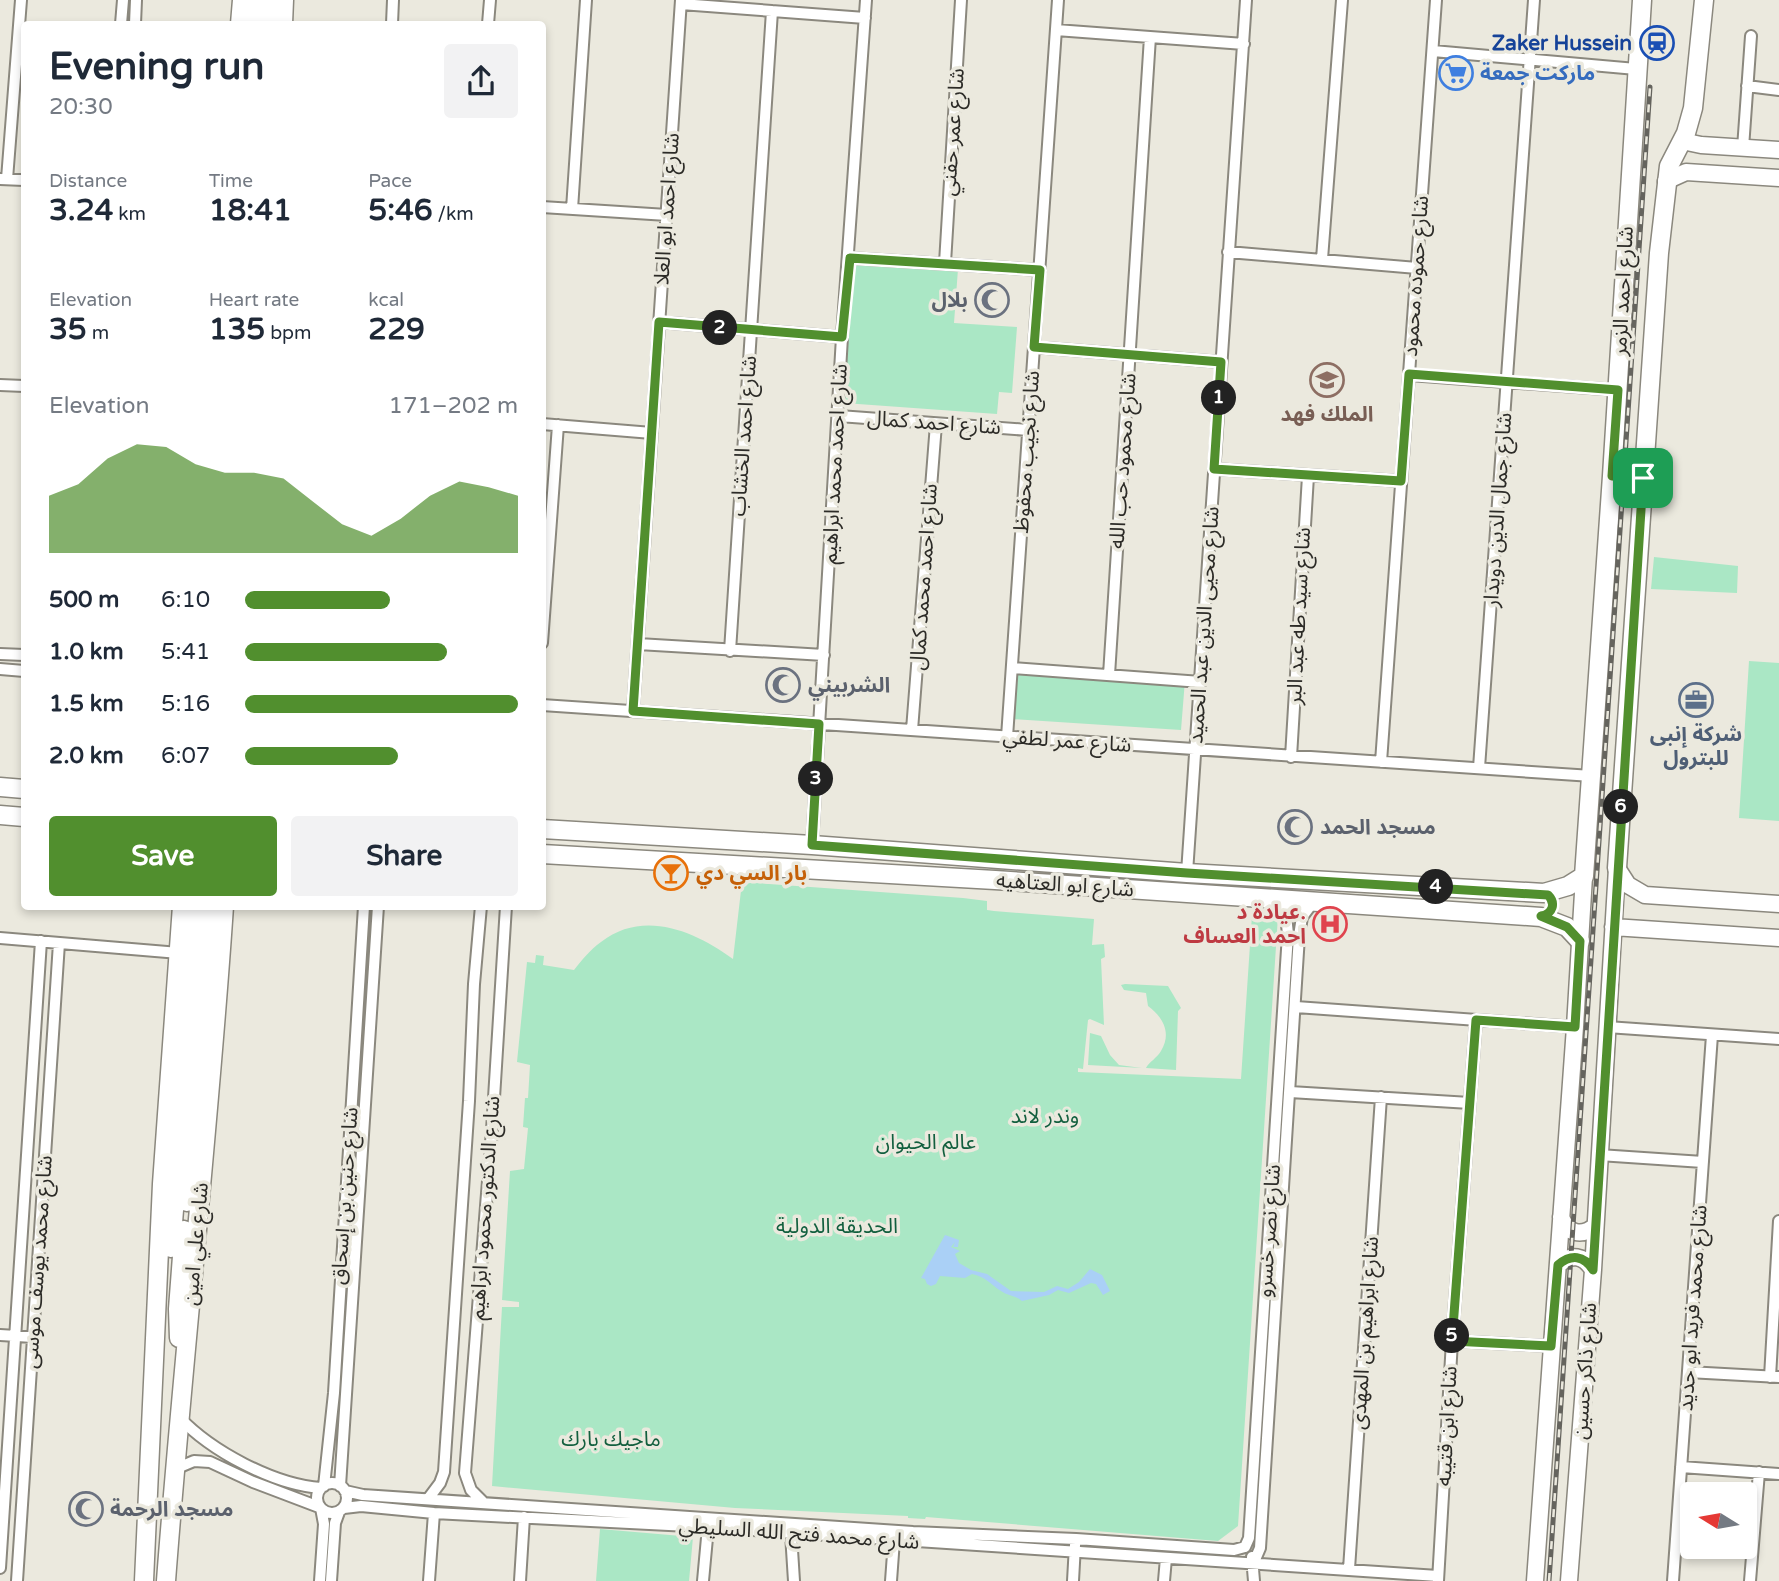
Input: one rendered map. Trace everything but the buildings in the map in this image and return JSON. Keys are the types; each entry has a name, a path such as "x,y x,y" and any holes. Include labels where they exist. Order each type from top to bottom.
{"main road":[{"path":"240,21 242,0"},
{"path":"253,21 256,0"},
{"path":"268,21 270,0"},
{"path":"282,21 285,0"},
{"name":"شارع احمد الزمر","path":"1584,876 1642,0"},
{"name":"شارع احمد الزمر","path":"1617,868 1657,271 1666,181 1693,108 1704,0"},
{"path":"1682,141 1702,145 1779,150"},
{"path":"1741,176 1743,148"},
{"path":"1666,181 1686,173 1779,178"},
{"path":"1612,476 1643,478"},
{"path":"0,787 21,789"},
{"path":"0,815 21,817"},
{"name":"شارع ابو العتاهيه","path":"546,829 812,845 1187,873 1544,893 1568,886 1584,876"},
{"name":"شارع ابو العتاهيه","path":"546,854 1541,916 1567,927 1580,941"},
{"path":"1617,868 1628,886 1645,895 1779,904"},
{"name":"شارع ذاكر حسين","path":"1569,1581 1593,1270 1617,868"},
{"name":"شارع ذاكر حسين","path":"1535,1581 1584,876"},
{"path":"1541,916 1548,914 1552,908 1550,897 1544,893"},
{"name":"شارع علي امين","path":"144,1581 162,1184 182,910"},
{"path":"183,1362 178,1309 194,1036 198,910"},
{"path":"152,1398 164,1342 194,1036 210,910"},
{"name":"شارع علي امين","path":"166,1581 178,1416 192,1292 224,910"},
{"path":"1613,927 1779,937"},
{"path":"1562,1217 1568,1228 1575,1233 1588,1231 1595,1226"},
{"path":"1558,1265 1574,1257 1587,1262 1593,1270"}],"street":[{"path":"4,179 21,0"},
{"path":"121,21 123,0"},
{"path":"135,21 136,0"},
{"path":"392,21 393,0"},
{"path":"488,21 490,0"},
{"path":"572,209 586,0"},
{"name":"شارع احمد محمد ابراهيم","path":"812,845 842,337 850,258 866,0"},
{"name":"شارع عمر حفني","path":"944,263 961,0"},
{"name":"شارع نجيب محفوظ","path":"1007,737 1058,0"},
{"name":"شارع محيى الدين عبد الحميد","path":"1187,873 1246,0"},
{"path":"1322,260 1342,0"},
{"name":"شارع حموده محمود","path":"1381,762 1436,0"},
{"name":"شارع جمال الدين دويدار","path":"1479,768 1534,0"},
{"path":"681,2 865,18"},
{"name":"شارع احمد ابو العلا","path":"633,711 681,2"},
{"name":"شارع احمد الخشاب","path":"730,651 772,11"},
{"path":"1056,30 1244,44"},
{"path":"1743,148 1751,36"},
{"name":"شارع محمود حب الله","path":"1109,675 1150,37"},
{"path":"1433,51 1636,69"},
{"path":"1747,86 1779,90"},
{"path":"546,207 667,215"},
{"path":"1228,252 1417,268"},
{"path":"850,258 1040,270"},
{"path":"659,322 842,337"},
{"path":"1034,347 1221,362"},
{"path":"1409,374 1618,390"},
{"path":"0,385 21,386"},
{"name":"شارع احمد كمال","path":"839,416 1028,430"},
{"path":"546,424 652,433"},
{"name":"شارع احمد محمد كمال","path":"912,730 936,424"},
{"path":"546,588 558,425"},
{"path":"1214,469 1401,481"},
{"name":"شارع سيد طه عبد البر","path":"1291,757 1308,475"},
{"path":"639,644 824,655"},
{"path":"0,654 21,655"},
{"path":"1012,668 1201,682"},
{"path":"0,669 21,671"},
{"name":"شارع عمر لطفي","path":"546,705 1592,776"},
{"name":"شارع نصر خسرو","path":"1251,1541 1296,1007 1294,935 1275,899"},
{"name":"شارع نصر خسرو","path":"1259,1563 1259,1552 1251,1541 1294,935 1314,901"},
{"name":"شارع حنين بن إسحاق","path":"323,1487 334,1393 364,910"},
{"name":"شارع حنين بن إسحاق","path":"342,1488 379,910"},
{"name":"شارع الدكتور محمود ابراهيم","path":"428,1499 440,1483 444,1472 481,910"},
{"name":"شارع الدكتور محمود ابراهيم","path":"465,1473 492,1130 506,910"},
{"path":"0,938 179,953"},
{"name":"شارع محمد يوسف موسى","path":"0,1568 41,941"},
{"name":"شارع محمد يوسف موسى","path":"17,1581 59,943"},
{"path":"1296,1007 1575,1027"},
{"name":"شارع ابن قتيبه","path":"1438,1578 1452,1341 1476,1020"},
{"path":"1607,1027 1779,1040"},
{"name":"شارع محمد فريد ابو حديد","path":"1673,1581 1712,1035"},
{"path":"1290,1092 1470,1103"},
{"name":"شارع ابراهيم بن المهدى","path":"1349,1569 1381,1097"},
{"path":"1599,1155 1703,1162"},
{"path":"1688,1372 1775,1377 1779,1221"},
{"path":"0,1335 33,1337"},
{"path":"1452,1341 1551,1346"},
{"path":"178,1416 195,1433 270,1475 301,1485 323,1487 335,1484 342,1488 346,1502 335,1523 331,1581"},
{"path":"206,1461 202,1449 208,1441"},
{"path":"175,1469 188,1462 215,1463 329,1513 341,1510"},
{"path":"1681,1467 1779,1474"},
{"path":"444,1472 454,1478 465,1473 471,1490 484,1503"},
{"path":"1750,1581 1759,1472"},
{"path":"320,1581 324,1524 317,1497 323,1487"},
{"name":"شارع محمد فتح الله السليطي","path":"342,1488 363,1495 913,1532 1076,1539 1234,1550 1251,1541"},
{"name":"شارع محمد فتح الله السليطي","path":"341,1510 361,1506 434,1513 708,1527 1349,1569 1438,1578"},
{"path":"429,1581 434,1513"},
{"path":"520,1581 524,1517"},
{"path":"703,1581 708,1527"},
{"path":"791,1534 793,1581"},
{"path":"1073,1581 1076,1539"},
{"path":"891,1581 894,1540"},
{"path":"1251,1541 1259,1563 1254,1578"},
{"path":"1164,1581 1166,1558"}],"green space":[{"path":"854,261 958,269 954,323 1017,327 1012,393 999,392 997,414 844,403"},
{"path":"1654,557 1738,566 1737,593 1651,589"},
{"path":"1749,661 1779,663 1779,821 1739,818"},
{"path":"1017,670 1185,680 1181,730 1012,719"},
{"name":"الحديقة الدولية","path":"742,882 963,898 987,901 987,910 1094,919 1092,945 1104,944 1105,957 1101,959 1104,1025 1088,1020 1083,1069 1078,1068 1078,1072 1241,1079 1252,915 1278,916 1238,1526 1218,1541 926,1517 735,1508 492,1486 502,1307 519,1307 519,1302 502,1300 510,1171 524,1169 528,1128 523,1127 530,1065 517,1062 527,962 535,963 536,955 544,956 543,965 574,970 593,948 617,932 651,925 686,933 733,959"},
{"path":"1121,985 1168,986 1181,1008 1178,1011 1176,1070 1146,1068 1164,1044 1166,1032 1162,1020 1148,1006 1146,993 1124,990"},
{"path":"1090,1033 1101,1036 1110,1055 1119,1065 1142,1068 1088,1065"},
{"path":"600,1529 693,1537 689,1581 596,1581"}],"water":[{"path":"945,1235 959,1240 958,1247 953,1247 955,1242 951,1247 960,1251 955,1254 959,1263 971,1270 987,1274 1011,1291 1044,1292 1057,1286 1068,1289 1079,1282 1090,1269 1102,1275 1110,1291 1103,1295 1096,1284 1091,1283 1069,1293 1058,1290 1049,1295 1022,1301 972,1274 965,1278 940,1276 936,1284 931,1286 921,1278"}],"railway":[{"path":"1549,1581 1650,87"}],"place":[{"name":"Zaker Hussein","path":"1657,43"},
{"name":"ماركت جمعة","path":"1456,73"},
{"name":"بلال","path":"992,300"},
{"name":"الملك فهد","path":"1327,380"},
{"name":"الشربيني","path":"783,685"},
{"name":"شركة إنبى للبترول","path":"1696,700"},
{"name":"مسجد الحمد","path":"1295,827"},
{"name":"بار السي دي","path":"671,873"},
{"name":"عيادة د. احمد العساف","path":"1330,924"},
{"name":"مسجد الرحمة","path":"86,1509"}],"route":[{"path":"850,258 1040,270 1034,347 1221,362 1214,469 1401,481 1409,374 1618,390 1612,476 1643,478 1593,1270 1587,1262 1574,1257 1558,1265 1551,1346 1452,1341 1476,1020 1575,1027 1580,941 1567,927 1541,916 1551,912 1552,901 1548,895 1187,873 812,845 819,724 633,711 659,322 842,337 850,258"}],"park label":[{"name":"وندر لاند","path":"1045,1116"},
{"name":"عالم الحيوان","path":"926,1142"},
{"name":"ماجيك بارك","path":"611,1439"}]}
